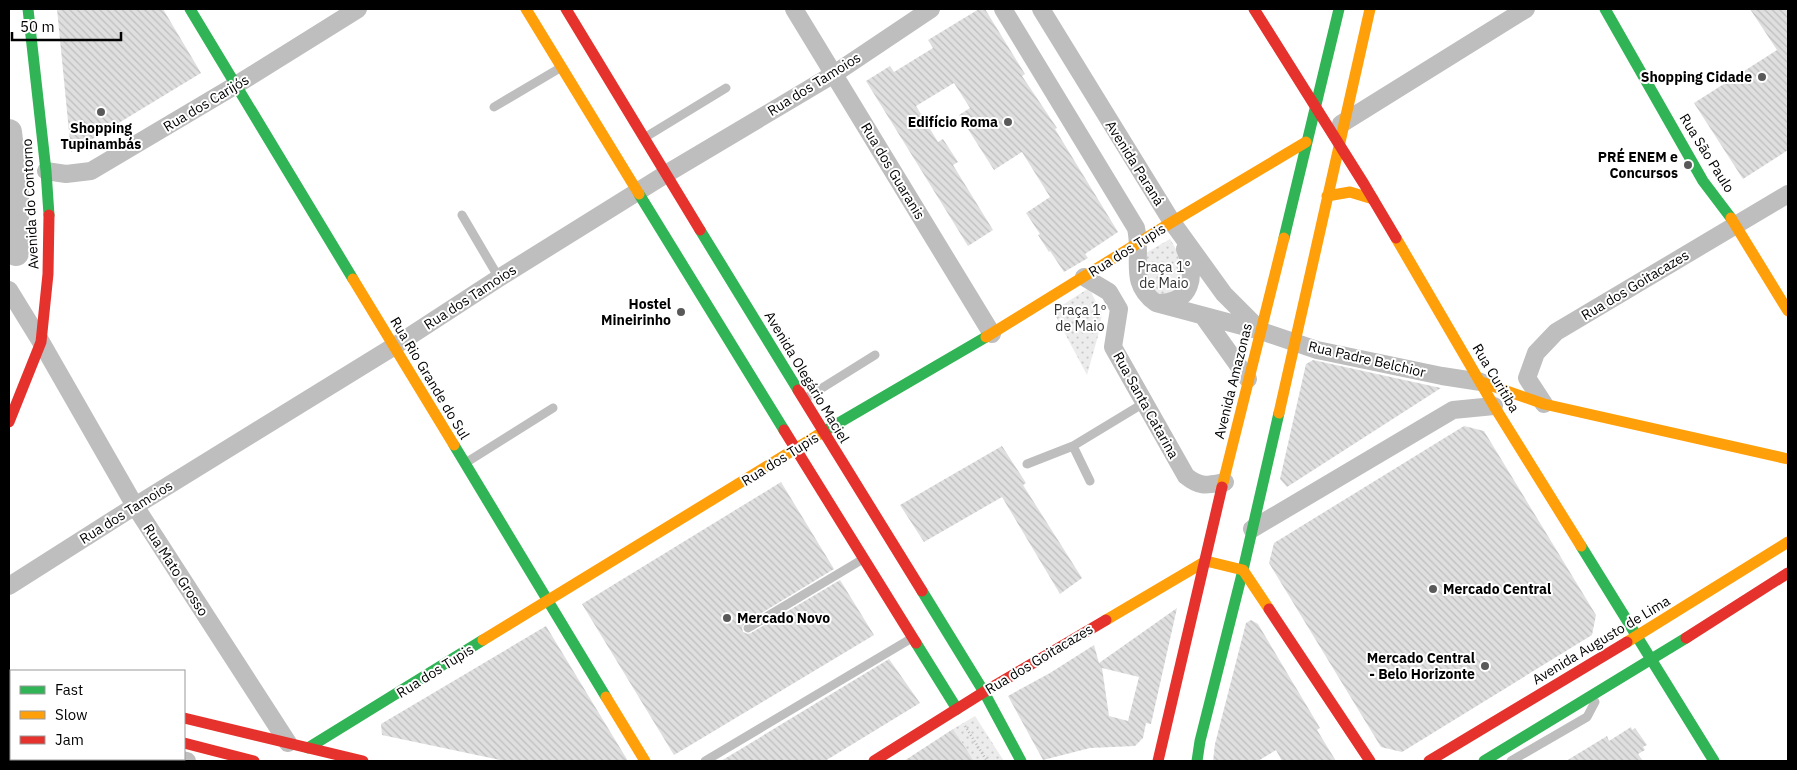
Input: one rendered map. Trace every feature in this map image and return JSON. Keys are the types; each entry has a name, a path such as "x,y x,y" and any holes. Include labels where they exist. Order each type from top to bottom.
{"main road":[{"name":"Avenida do Contorno","path":"9,422 41,342 48,274 49,223 46,171 28,9"},
{"name":"Rua Rio Grande do Sul","path":"190,9 646,761"},
{"path":"526,9 956,709"},
{"name":"Avenida Olegário Maciel","path":"566,9 823,432 984,692 1021,761"},
{"name":"Rua Curitiba","path":"1254,9 1315,108 1337,132 1373,199 1494,406 1714,761"},
{"name":"Avenida Amazonas","path":"1158,761 1338,9"},
{"path":"1197,761 1200,741 1243,570 1327,196 1337,132 1370,9"},
{"name":"Rua São Paulo","path":"1605,9 1703,181 1737,225 1788,311"},
{"name":"Rua dos Tupis","path":"308,748 823,432 992,334 1139,242 1306,142"},
{"path":"1327,196 1345,191 1373,199"},
{"name":"Rua Padre Belchior","path":"1481,382 1544,404 1788,459"},
{"path":"1527,412 1544,404"},
{"path":"1512,433 1518,420"},
{"name":"Avenida Augusto de Lima","path":"1429,761 1636,637 1788,542"},
{"path":"1206,561 1243,570 1370,761"},
{"name":"Rua dos Goitacazes","path":"874,761 984,692 1206,561"},
{"path":"1484,761 1722,616 1788,573"},
{"path":"185,718 362,761"},
{"path":"185,743 254,761"}],"street":[{"name":"Rua dos Carijós","path":"46,171 66,174 92,171 358,9"},
{"name":"Rua dos Guaranis","path":"794,9 992,334"},
{"name":"Rua dos Tamoios","path":"9,586 393,346 498,278 666,174 834,74 931,9"},
{"path":"1003,9 1133,222 1139,242 1138,278 1142,290 1156,303 1169,303 1178,299 1186,292 1190,283 1192,270 1188,256 1172,222"},
{"name":"Avenida Paraná","path":"1041,9 1172,222 1224,294 1261,331"},
{"path":"1337,132 1526,9"},
{"name":"Rua dos Goitacazes","path":"1544,404 1528,378 1536,353 1556,332 1788,194"},
{"name":"Rua Santa Catarina","path":"1084,277 1109,292 1119,309 1113,347 1186,476 1194,483 1204,486 1225,482"},
{"name":"Rua Mato Grosso","path":"9,290 135,506 283,741"},
{"name":"Avenida Paraná","path":"1156,303 1261,331 1294,342"},
{"path":"1203,316 1248,379"},
{"name":"Rua Padre Belchior","path":"1294,342 1318,344 1442,369 1481,382"},
{"path":"1252,529 1453,410 1494,406"},
{"path":"185,710 263,727 283,741"}],"lane":[{"path":"494,107 562,67"},
{"path":"644,138 726,88"},
{"path":"462,214 498,278"},
{"path":"804,400 875,355"},
{"path":"1027,464 1073,446 1144,403"},
{"path":"465,464 553,408"},
{"path":"1073,446 1090,481"},
{"path":"748,628 863,559"},
{"path":"706,761 912,638"},
{"path":"1564,668 1587,666"},
{"path":"1511,761 1587,717 1600,691"},
{"path":"1449,749 1466,726"}],"path":[{"path":"956,709 987,761"}],"green space":[{"name":"Praça 1° de Maio","path":"1170,239 1182,263 1181,289 1160,299 1146,287 1144,254"},
{"name":"Praça 1º de Maio","path":"1089,288 1102,314 1087,375 1053,311"},
{"path":"975,716 1004,761 974,761 953,729"}],"building":[{"name":"Shopping Tupinambás","path":"57,9 163,9 201,73 71,152"},
{"path":"979,9 985,9 1025,74 1022,76 1057,128 1055,129 1118,232 1085,254 1088,258 1064,272 1038,235 1040,234 1026,213 1050,197 1022,152 994,170 959,115 970,108 954,83 916,106 938,142 943,139 958,162 953,165 993,230 968,246 866,81 890,66 894,72 933,48 928,40"},
{"name":"Shopping Cidade","path":"1750,9 1788,9 1788,150 1743,179 1694,103 1777,50"},
{"path":"1313,360 1441,388 1287,487 1280,479 1306,364"},
{"name":"Mercado Central","path":"1464,426 1484,431 1596,615 1592,635 1402,752 1381,747 1269,563 1274,543"},
{"path":"1002,446 1026,483 1023,485 1082,578 1060,594 1002,497 924,542 900,505"},
{"path":"781,482 834,569 745,623 742,628 743,632 751,633 840,580 874,635 674,755 582,604"},
{"path":"1177,608 1151,724 1146,723 1143,738 1135,746 1090,748 1043,760 1008,696 1050,673 1094,645 1099,663","holes":["1102,668 1139,677 1128,721 1109,716"]},
{"path":"1251,620 1258,624 1320,728 1317,730 1336,761 1282,761 1276,750 1258,761 1213,761 1215,744 1246,623"},
{"path":"546,626 628,761 505,761 382,735 381,724"},
{"path":"889,659 920,703 825,761 721,761"},
{"path":"1631,727 1632,730 1635,728 1647,745 1643,747 1645,750 1638,754 1643,761 1566,761 1607,736 1609,741"},
{"path":"953,729 974,761 904,761"}],"waterway":[{"path":"9,132 16,192 16,253"}],"traffic: fast":[{"path":"28,9 49,215"},
{"path":"190,9 353,279"},
{"path":"1284,238 1339,9"},
{"path":"1605,9 1703,181 1731,218"},
{"path":"639,194 784,430"},
{"path":"700,230 798,390"},
{"path":"818,435 986,337"},
{"path":"1197,761 1200,741 1243,570 1279,413"},
{"path":"454,445 606,697"},
{"path":"1581,546 1714,761"},
{"path":"922,591 984,692 1021,761"},
{"path":"1484,761 1686,638"},
{"path":"308,748 483,640"},
{"path":"916,643 957,709"}],"traffic: slow":[{"path":"526,9 639,194"},
{"path":"1279,413 1370,9"},
{"path":"986,337 1306,142"},
{"path":"1327,196 1350,192 1373,199"},
{"path":"1731,218 1788,311"},
{"path":"1222,487 1284,238"},
{"path":"1396,238 1494,406 1581,546"},
{"path":"353,279 454,445"},
{"path":"1481,382 1544,404 1788,459"},
{"path":"483,640 818,435"},
{"path":"1627,642 1788,542"},
{"path":"1106,620 1206,561 1243,570 1269,609"},
{"path":"606,697 645,761"}],"traffic: jam":[{"path":"566,9 700,230"},
{"path":"1254,9 1396,238"},
{"path":"9,422 41,342 48,274 49,215"},
{"path":"798,390 922,591"},
{"path":"784,430 916,643"},
{"path":"1158,761 1222,487"},
{"path":"1686,638 1788,573"},
{"path":"1269,609 1370,761"},
{"path":"874,761 984,692 1106,620"},
{"path":"1429,761 1627,642"},
{"path":"185,718 363,761"},
{"path":"185,743 254,761"}],"place":[{"name":"Shopping Cidade","path":"1762,77"},
{"name":"Shopping Tupinambás","path":"101,112"},
{"name":"Edifício Roma","path":"1008,122"},
{"name":"PRÉ ENEM e Concursos","path":"1688,165"},
{"name":"Hostel Mineirinho","path":"681,312"},
{"name":"Mercado Central","path":"1433,589"},
{"name":"Mercado Novo","path":"727,618"},
{"name":"Mercado Central - Belo Horizonte","path":"1485,666"}]}
